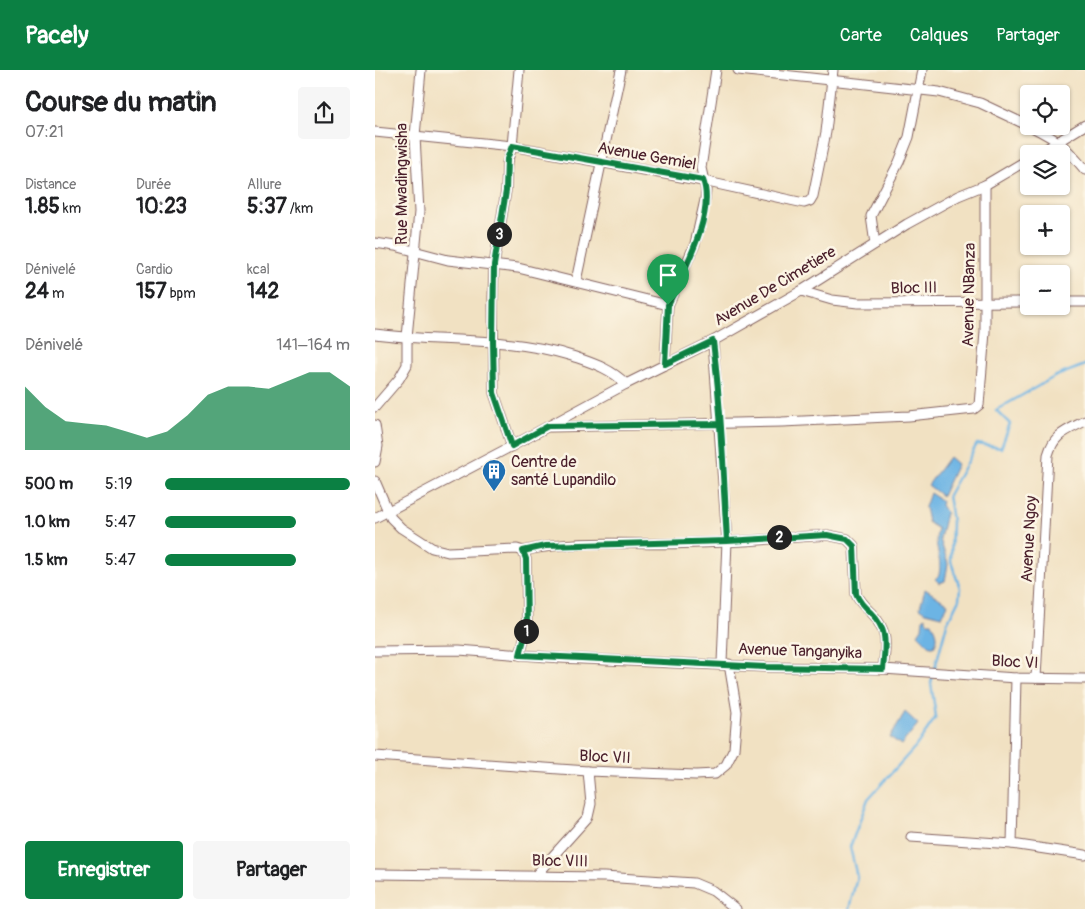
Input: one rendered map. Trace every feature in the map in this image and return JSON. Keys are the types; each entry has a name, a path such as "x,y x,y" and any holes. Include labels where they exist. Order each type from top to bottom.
{"street":[{"name":"Rue Mwadingwisha","path":"375,407 399,379 407,365 407,337 417,252 419,212 415,136 421,70"},
{"path":"512,446 494,393 494,265 506,191 507,159 512,146 519,70"},
{"path":"577,281 621,70"},
{"path":"665,364 668,305 692,251 702,220 706,190 701,168 716,70"},
{"path":"738,70 920,89 966,98 1020,122"},
{"name":"Avenue Gemiel","path":"375,132 512,146 601,164 703,180 794,202 810,201 813,196 826,132 833,70"},
{"path":"875,244 871,216 899,162 909,137 923,70"},
{"path":"1053,145 1085,125"},
{"path":"1047,135 1059,141 1071,152 1085,170"},
{"name":"Avenue De Cimetiere","path":"375,518 626,384 713,341 801,291 875,244 952,199 985,185 1020,164"},
{"name":"Avenue NBanza","path":"720,424 909,416 969,411 979,405 985,332 985,185"},
{"path":"375,243 448,260 518,268 577,281 668,305"},
{"name":"Bloc III","path":"801,291 832,300 858,303 1020,302"},
{"path":"1070,302 1085,302"},
{"path":"375,334 493,341 550,350 593,363 613,373 626,384"},
{"path":"713,341 727,541 725,663"},
{"name":"Avenue Ngoy","path":"1036,678 1049,456 1052,442 1059,435 1085,421"},
{"path":"548,426 720,424"},
{"path":"375,425 378,446 375,462"},
{"path":"375,481 386,511 401,528 433,548 447,552 517,549 523,551 545,546 727,541 827,535 847,539 854,546 856,594 859,600 882,625 885,633 883,669"},
{"path":"520,655 527,618 526,559 523,551"},
{"name":"Avenue Tanganyika","path":"375,651 459,650 520,655 725,663 765,667 943,672"},
{"name":"Bloc VII","path":"375,756 588,771 695,776 715,774 726,765 734,749 737,712 725,663"},
{"name":"Bloc VI","path":"943,672 1016,678 1085,679"},
{"path":"1012,844 1016,678"},
{"path":"535,876 587,817 591,804 588,771"},
{"path":"911,837 1012,844 1085,855"},
{"path":"375,882 378,874"},
{"name":"Bloc VIII","path":"378,874 535,876 694,883 713,891 736,909"}],"water":[{"path":"949,457 957,464 942,496 928,485"},
{"path":"930,493 942,501 941,505 946,513 940,539 948,564 945,581 939,583 935,579 939,575 940,569 936,541 938,529 928,522 925,507"},
{"path":"925,589 948,604 942,616 926,612 920,608"},
{"path":"925,617 927,622 932,622 936,631 937,640 934,646 930,646 918,634"},
{"path":"905,712 918,724 901,745 890,737"}],"waterway":[{"path":"849,909 857,877 850,847 868,799 916,746 936,717 931,683 947,623 959,599 960,588 951,562 952,521 948,495 977,444 1001,448 1010,424 996,410 1056,376 1085,365"}],"place":[{"name":"Centre de santé Lupandilo","path":"494,492"}],"route":[{"path":"668,305 665,364 713,341 717,376 724,488 727,541 545,546 523,551 526,559 527,627 520,655 765,667 883,669 885,633 882,625 859,600 856,594 856,556 854,546 847,539 827,535 727,541 724,488 720,424 630,424 548,426 512,446 494,393 493,341 494,265 506,191 507,159 512,146 601,164 703,180 706,190 702,220 695,244 668,305"}]}
